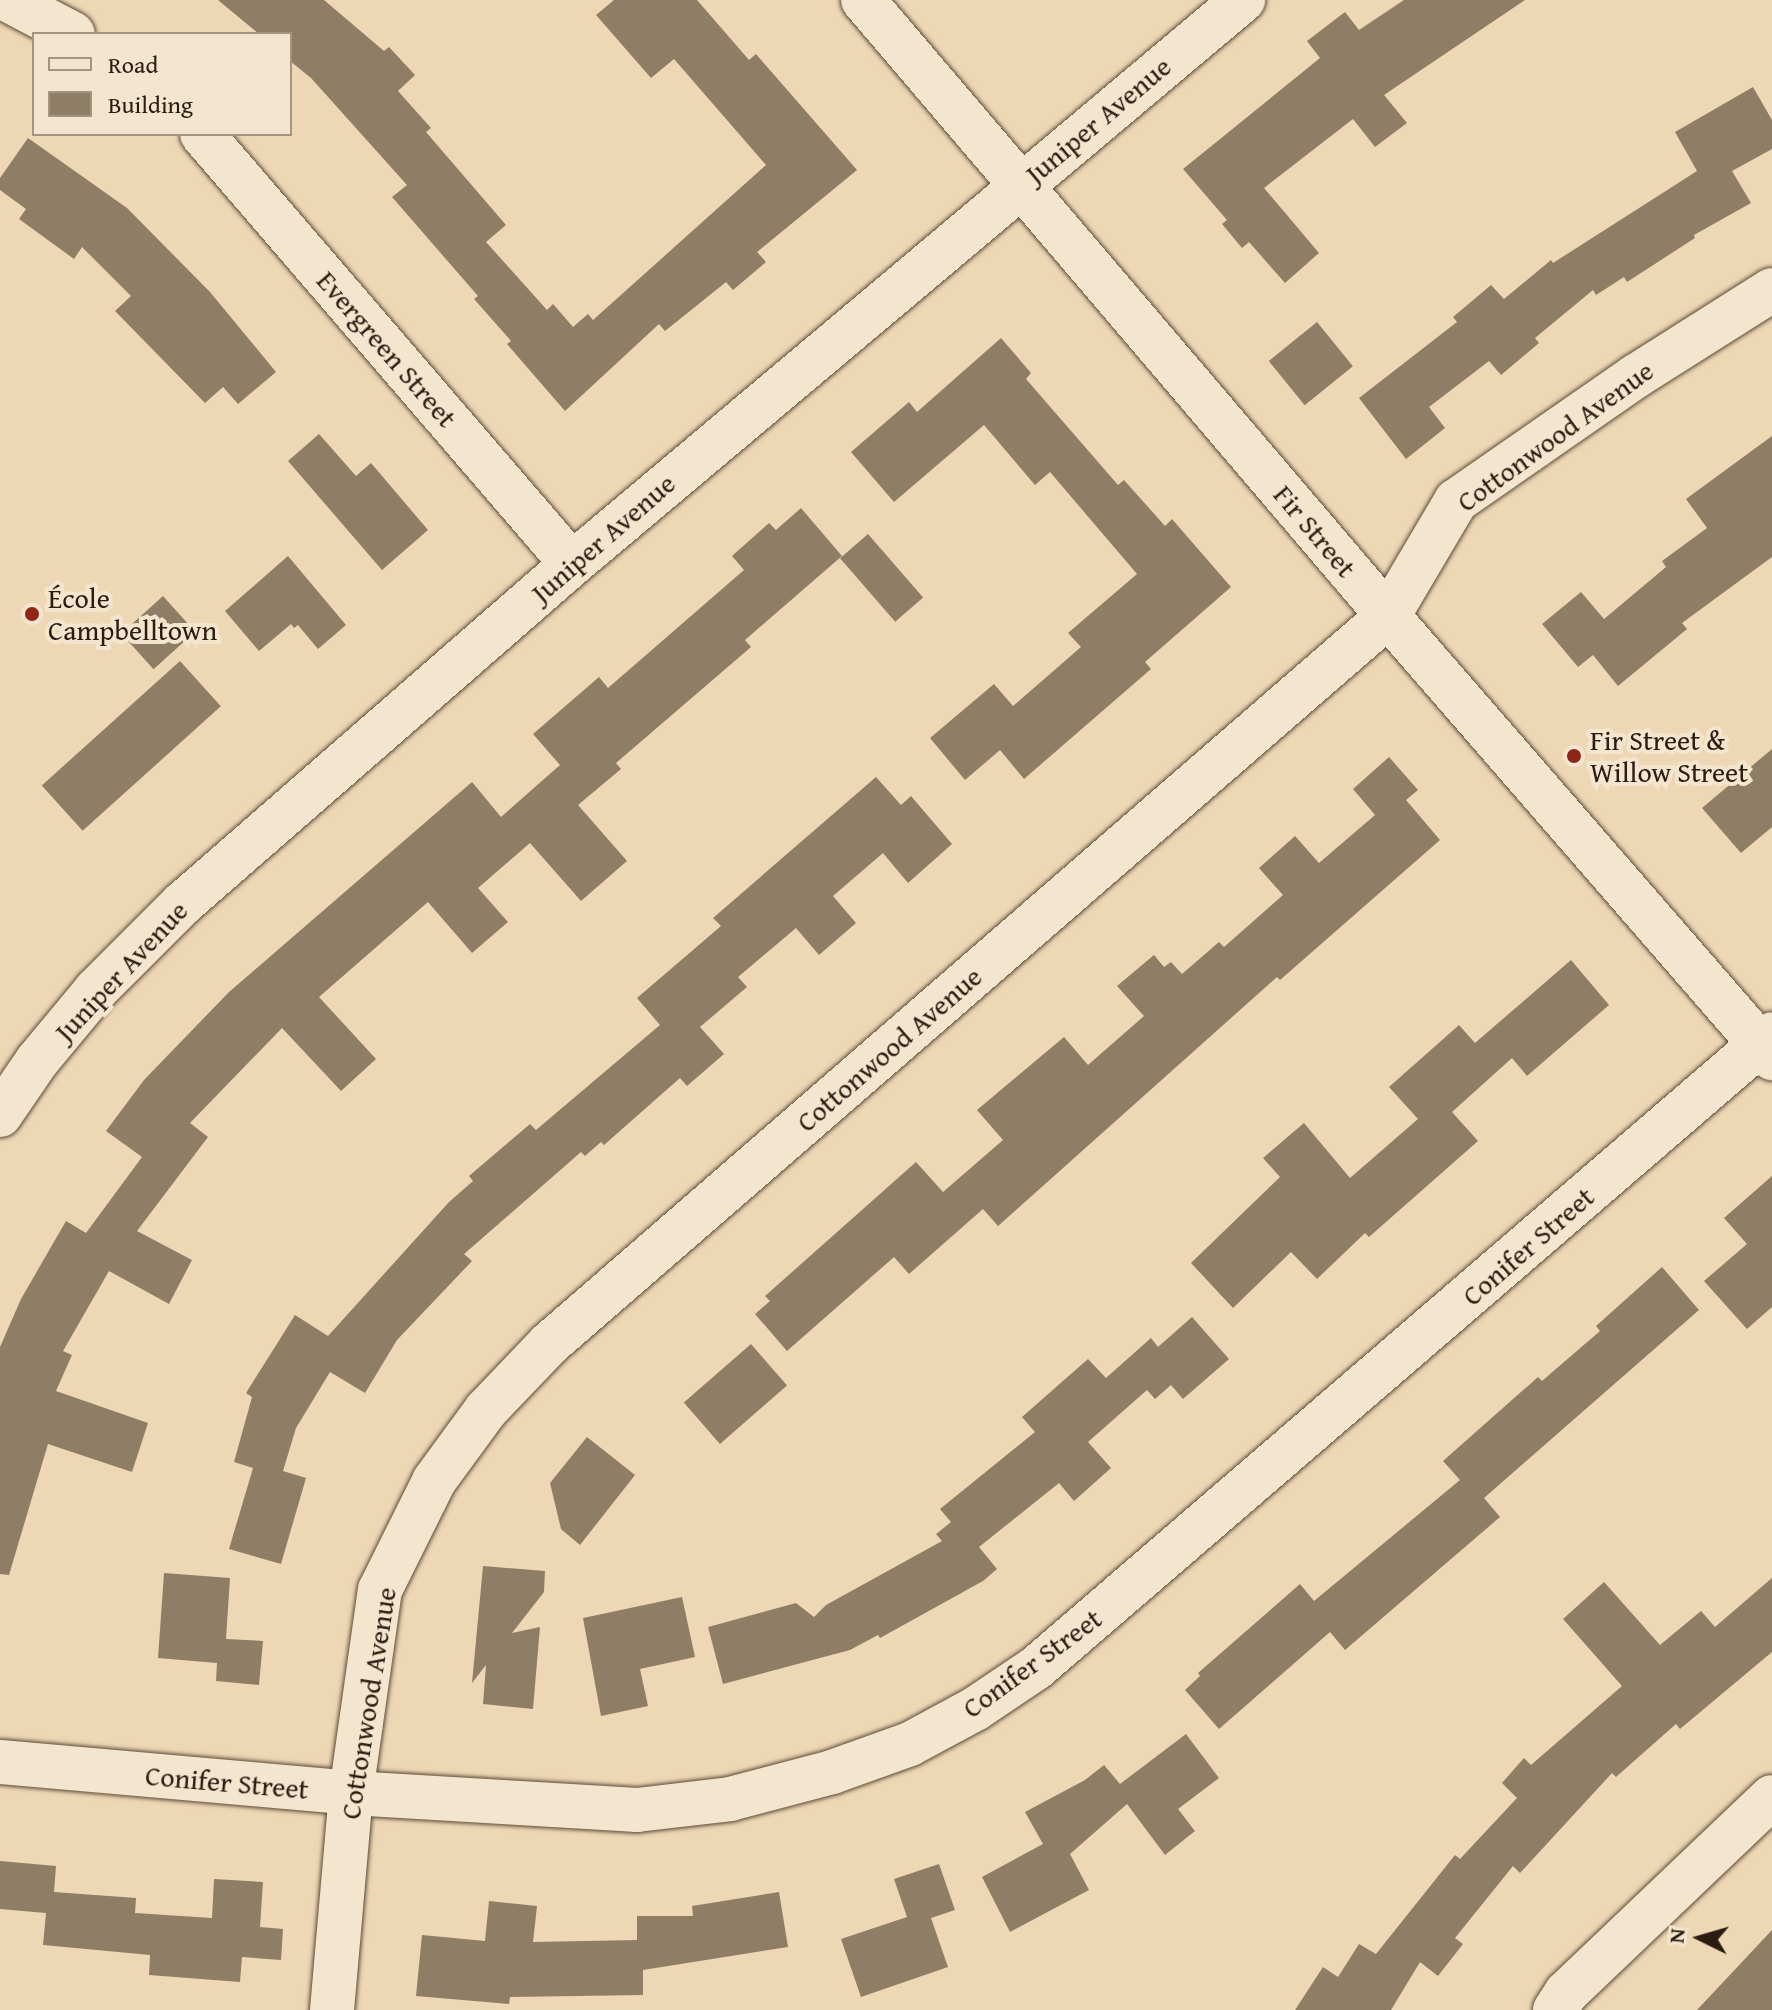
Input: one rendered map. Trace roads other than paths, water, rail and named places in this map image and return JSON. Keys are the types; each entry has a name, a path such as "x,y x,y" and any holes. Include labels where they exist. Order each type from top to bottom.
{"street":[{"path":"8,0 69,32"},
{"name":"Fir Street","path":"863,0 1388,616 1768,1046"},
{"name":"Juniper Avenue","path":"0,1115 37,1061 96,990 182,904 572,564 1020,184 1243,0"},
{"name":"Evergreen Street","path":"204,136 572,564"},
{"name":"Cottonwood Avenue","path":"332,2010 351,1793 380,1590 434,1481 486,1410 549,1344 1388,616 1456,501 1636,376 1772,290"},
{"name":"Conifer Street","path":"0,1762 351,1793 637,1810 730,1799 832,1772 910,1744 975,1709 1036,1668 1768,1046"},
{"path":"1555,2010 1566,1993 1772,1797"}],"place":[{"name":"École Campbelltown","path":"32,614"},
{"name":"Fir Street & Willow Street","path":"1574,756"}]}
